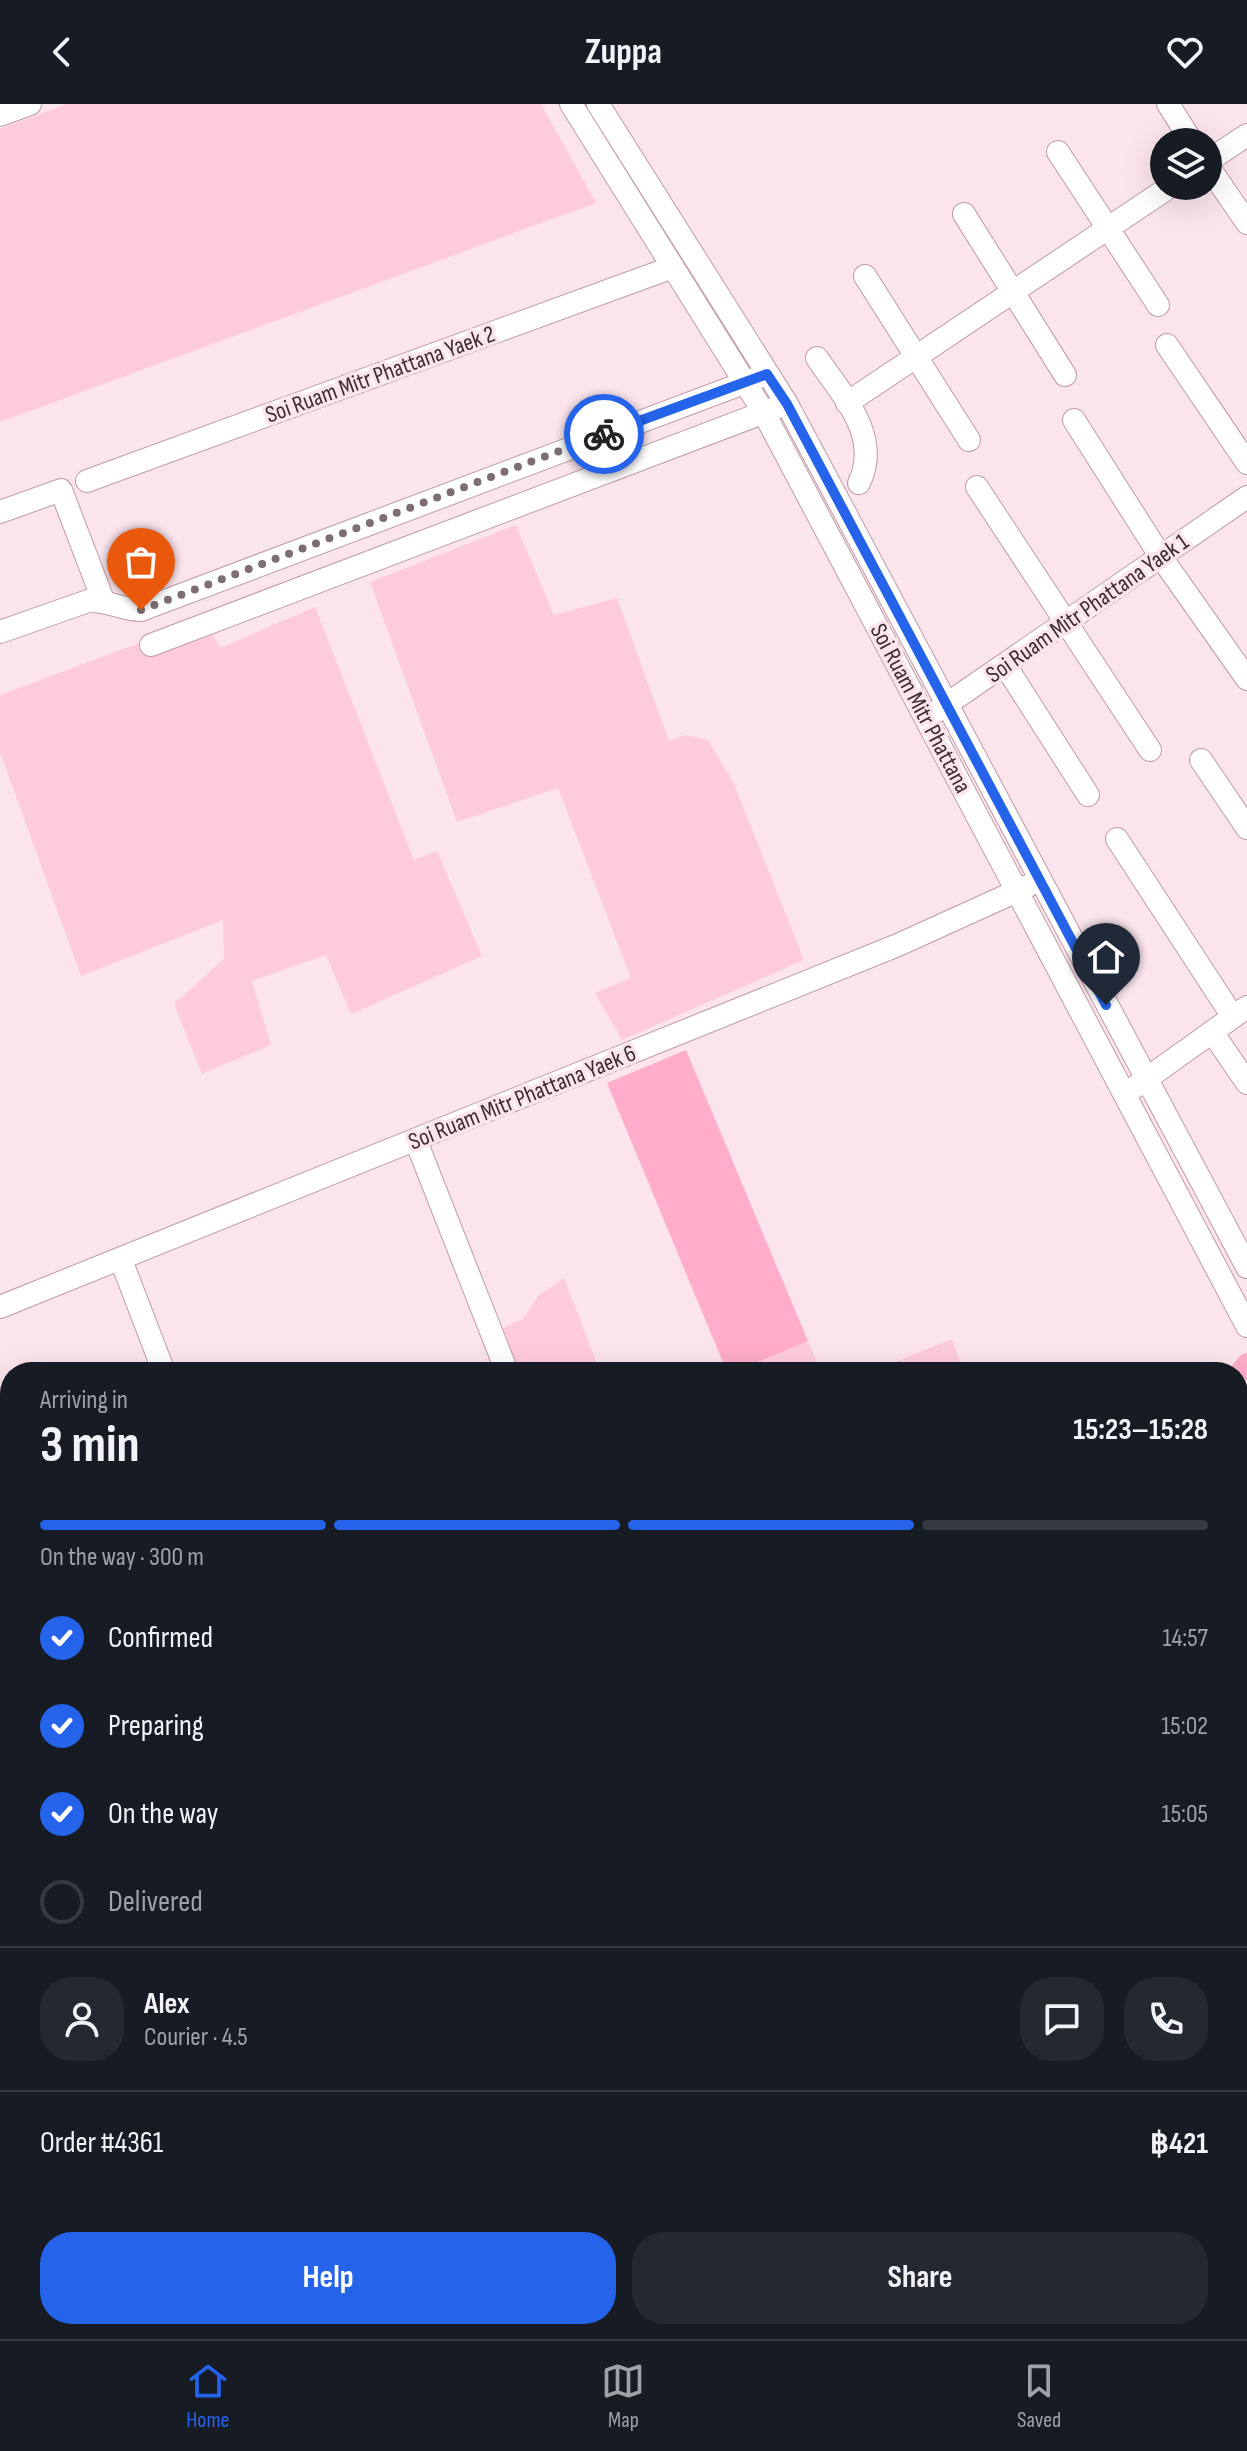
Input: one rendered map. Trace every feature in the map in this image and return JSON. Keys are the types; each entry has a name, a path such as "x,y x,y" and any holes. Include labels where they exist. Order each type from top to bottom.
{"street":[{"path":"0,115 30,104"},
{"name":"Soi Ruam Mitr Phattana","path":"571,104 764,413 1247,1326"},
{"name":"Soi Ruam Mitr Phattana","path":"598,104 787,404 1247,1267"},
{"path":"1168,104 1183,128"},
{"path":"1222,154 1247,135"},
{"path":"1058,152 1158,305"},
{"path":"1222,185 1247,223"},
{"path":"847,403 1150,200"},
{"path":"964,214 1065,375"},
{"name":"Soi Ruam Mitr Phattana Yaek 2","path":"87,481 673,267"},
{"path":"865,276 969,440"},
{"path":"1167,345 1247,463"},
{"path":"817,358 859,422 868,464 859,483"},
{"path":"0,632 88,601 103,600 126,610 141,610 767,374"},
{"path":"151,645 787,404"},
{"path":"1074,420 1161,557 1247,679"},
{"path":"977,487 1150,750"},
{"path":"0,512 61,490 103,600"},
{"name":"Soi Ruam Mitr Phattana Yaek 1","path":"926,718 1247,497"},
{"path":"1005,665 1088,795"},
{"path":"1201,760 1247,828"},
{"path":"1117,839 1240,1012 1124,1094"},
{"name":"Soi Ruam Mitr Phattana Yaek 6","path":"0,1307 898,945 1040,880"},
{"path":"1212,1032 1247,1083"},
{"path":"416,1141 503,1362"},
{"path":"121,1260 160,1362"}],"shaded area":[{"path":"67,104 541,104 596,203 0,422 0,129"},
{"path":"516,525 554,615 617,598 669,741 685,735 708,740 734,784 804,960 622,1040 595,993 631,978 558,788 457,822 370,582"},
{"path":"315,607 414,860 437,851 482,956 351,1014 326,955 252,981 271,1045 202,1074 174,1004 224,959 223,920 81,976 0,752 0,695 204,619 220,648"},
{"path":"686,1050 808,1341 758,1362 723,1362 607,1083"},
{"path":"564,1278 596,1362 511,1362 498,1330 523,1319 538,1296"},
{"path":"952,1339 960,1362 896,1362"},
{"path":"808,1341 817,1362 758,1362"}],"way so far":[{"path":"141,610 604,434"}],"route":[{"path":"604,434 767,374 787,404 1106,1005"}]}
